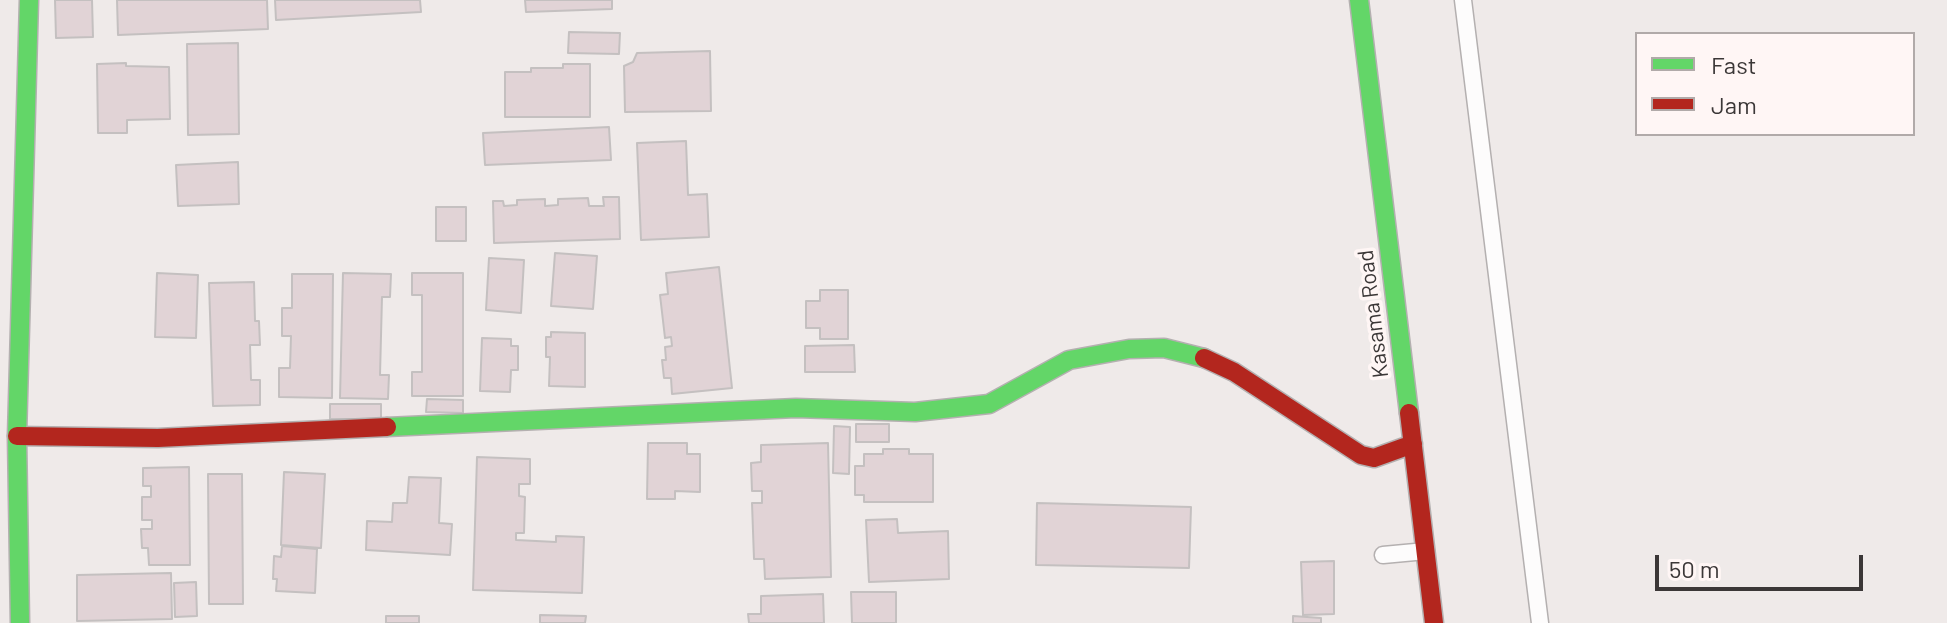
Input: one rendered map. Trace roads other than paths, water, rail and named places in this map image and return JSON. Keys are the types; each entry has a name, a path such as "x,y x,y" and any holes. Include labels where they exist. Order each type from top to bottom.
{"street":[{"path":"20,623 17,436 29,0"},
{"name":"Kasama Road","path":"1359,0 1434,623"},
{"path":"17,436 158,438 796,408 915,412 989,404 1069,360 1129,349 1164,348 1199,356 1234,372 1361,455 1374,458 1413,444"}],"lane":[{"path":"1463,0 1540,623"},
{"path":"1383,555 1426,551"}]}
